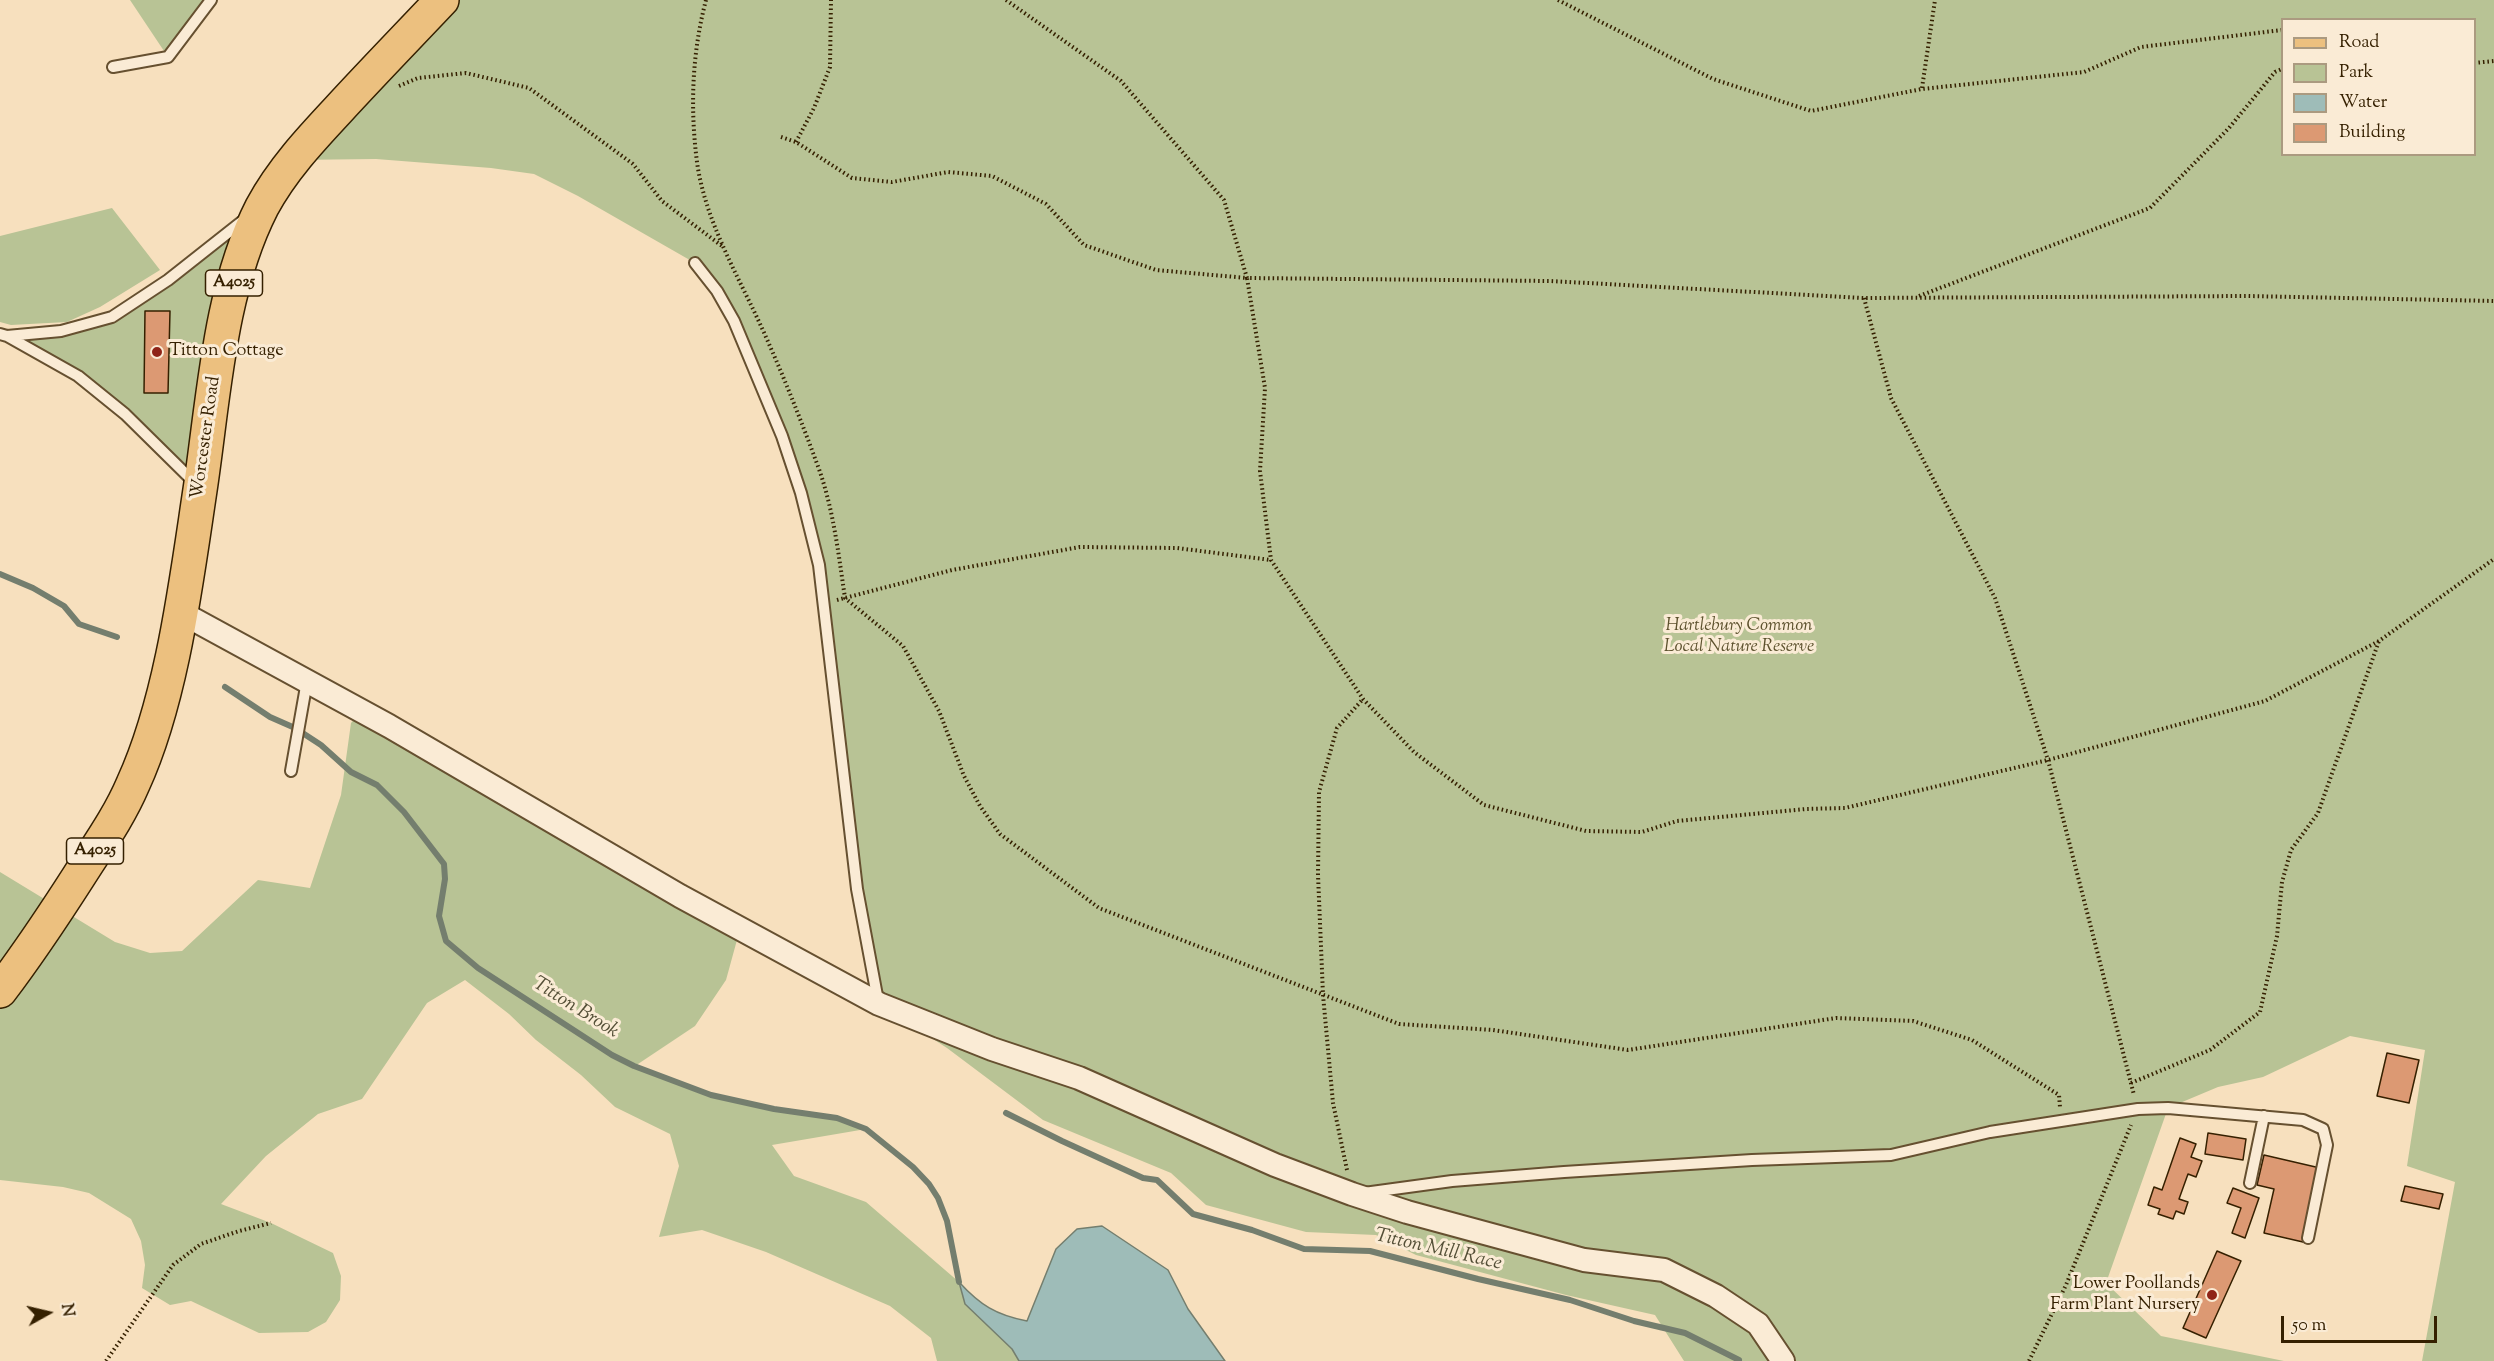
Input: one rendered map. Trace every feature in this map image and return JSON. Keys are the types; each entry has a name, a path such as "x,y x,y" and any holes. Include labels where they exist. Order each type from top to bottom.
{"main road":[{"name":"Worcester Road","path":"0,991 34,945 117,818 147,749 163,696 178,623 220,350 237,272 248,238 263,205 292,160 442,0"}],"street":[{"path":"178,623 307,681 389,726 680,896 879,1004 992,1049 1079,1078 1275,1165 1352,1194 1407,1212 1584,1260 1665,1270 1716,1296 1758,1324 1783,1361"}],"lane":[{"path":"113,67 168,57 211,0"},
{"path":"4,335 61,331 112,316 168,280 263,205"},
{"path":"695,263 717,291 734,321 782,436 801,493 819,565 857,889 879,1004"},
{"path":"4,335 78,376 126,414 200,489"},
{"path":"291,771 307,681"},
{"path":"1352,1194 1452,1181 1564,1172 1752,1160 1891,1155 1990,1132 2062,1119 2138,1109 2168,1108 2303,1120 2323,1129 2327,1145 2308,1238"},
{"path":"2250,1183 2264,1116"}],"path":[{"path":"706,0 700,22 692,93 697,164 723,247 762,329 817,463 834,520 845,598 903,646 939,711 980,806 1000,834 1099,908 1399,1024 1493,1030 1628,1050 1836,1018 1913,1021 1972,1040 2037,1080 2059,1095 2062,1119"},
{"path":"796,142 814,108 830,67 831,0"},
{"path":"1006,0 1121,81 1224,200 1247,278 1265,388 1260,471 1271,560 1363,699 1414,752 1484,805 1586,831 1642,831 1677,821 1806,809 1845,808 2048,760 2265,701 2379,641 2494,559"},
{"path":"1558,0 1713,79 1811,111 1922,89 2084,72 2141,47 2281,30"},
{"path":"1922,89 1935,0"},
{"path":"2476,63 2494,61"},
{"path":"1916,297 2150,208 2229,128 2275,72 2281,70"},
{"path":"418,78 466,73 530,88 633,164 662,201 723,247"},
{"path":"781,137 796,142 852,178 892,182 948,172 992,176 1046,204 1084,244 1156,270 1247,278 1362,281 1550,281 1864,298 2247,296 2494,301"},
{"path":"1864,298 1891,398 1995,598 2048,760 2138,1109 2066,1285 2029,1361"},
{"path":"824,603 952,570 1080,547 1178,548 1271,560"},
{"path":"2131,1083 2210,1050 2260,1012 2277,936 2282,882 2291,850 2318,813 2379,641"},
{"path":"1352,1194 1333,1103 1323,995 1318,875 1319,792 1337,728 1363,699"},
{"path":"106,1361 174,1265 201,1244 271,1223"}],"green space":[{"path":"130,0 211,0 168,57"},
{"name":"Hartlebury Common Local Nature Reserve","path":"442,0 2494,0 2494,1361 2422,1361 2455,1182 2407,1166 2425,1050 2350,1036 2263,1077 2218,1087 2168,1108 2106,1283 2161,1336 2284,1361 1684,1361 1655,1315 1566,1295 1416,1255 1376,1235 1306,1232 1206,1205 1171,1173 1043,1120 947,1048 879,1004 857,889 829,639 801,493 734,321 695,263 578,196 534,174 491,168 376,159 292,160"},
{"path":"263,205 200,489 78,376 7,336 112,317"},
{"path":"112,208 160,270 100,307 67,322 11,325 0,322 0,236"},
{"path":"362,711 740,929 726,980 695,1026 635,1066 711,1095 774,1109 837,1118 866,1129 772,1145 794,1176 866,1202 959,1282 965,1304 1012,1349 1019,1361 937,1361 931,1338 890,1306 766,1252 702,1230 659,1237 679,1166 670,1134 615,1107 509,1014 465,980 427,1003 362,1099 318,1114 266,1156 221,1204 271,1223 333,1253 341,1276 340,1300 326,1322 308,1332 259,1333 191,1301 170,1305 142,1288 145,1265 141,1241 131,1219 89,1193 63,1187 0,1180 0,872 115,942 150,953 182,951 258,880 310,888 341,795 351,723"}],"water":[{"path":"1102,1226 1168,1270 1188,1309 1225,1361 1019,1361 1012,1349 965,1304 959,1282 989,1308 1006,1316 1027,1321 1056,1249 1077,1229"}],"building":[{"name":"Titton Cottage","path":"145,311 170,311 168,393 144,393"},
{"path":"2387,1053 2419,1060 2409,1103 2377,1096"},
{"path":"2208,1133 2246,1139 2243,1160 2205,1154"},
{"path":"2180,1138 2196,1144 2191,1157 2202,1161 2196,1177 2188,1174 2179,1199 2188,1202 2184,1214 2176,1211 2173,1219 2158,1214 2160,1209 2148,1205 2154,1187 2162,1190"},
{"path":"2264,1155 2320,1168 2303,1242 2264,1233 2274,1189 2257,1185"},
{"path":"2405,1186 2443,1194 2439,1209 2401,1201"},
{"path":"2233,1188 2259,1198 2245,1238 2232,1233 2241,1208 2227,1203"},
{"name":"Lower Poollands Farm Plant Nursery","path":"2217,1251 2241,1261 2206,1338 2183,1328"}],"waterway":[{"name":"Titton Brook","path":"0,574 33,588 64,606 79,624 117,637"},
{"name":"Titton Brook","path":"225,687 270,717 295,728 321,745 351,772 377,785 404,812 444,864 445,879 439,916 446,941 478,968 612,1055 634,1066 711,1095 774,1109 837,1118 866,1129 913,1167 938,1198 947,1221 959,1282"},
{"name":"Titton Mill Race","path":"1006,1113 1143,1178 1157,1180 1193,1214 1252,1230 1304,1249 1370,1251 1570,1300 1634,1321 1685,1333 1739,1360"}],"place":[{"name":"Titton Cottage","path":"157,352"},
{"name":"Lower Poollands Farm Plant Nursery","path":"2212,1295"}]}
